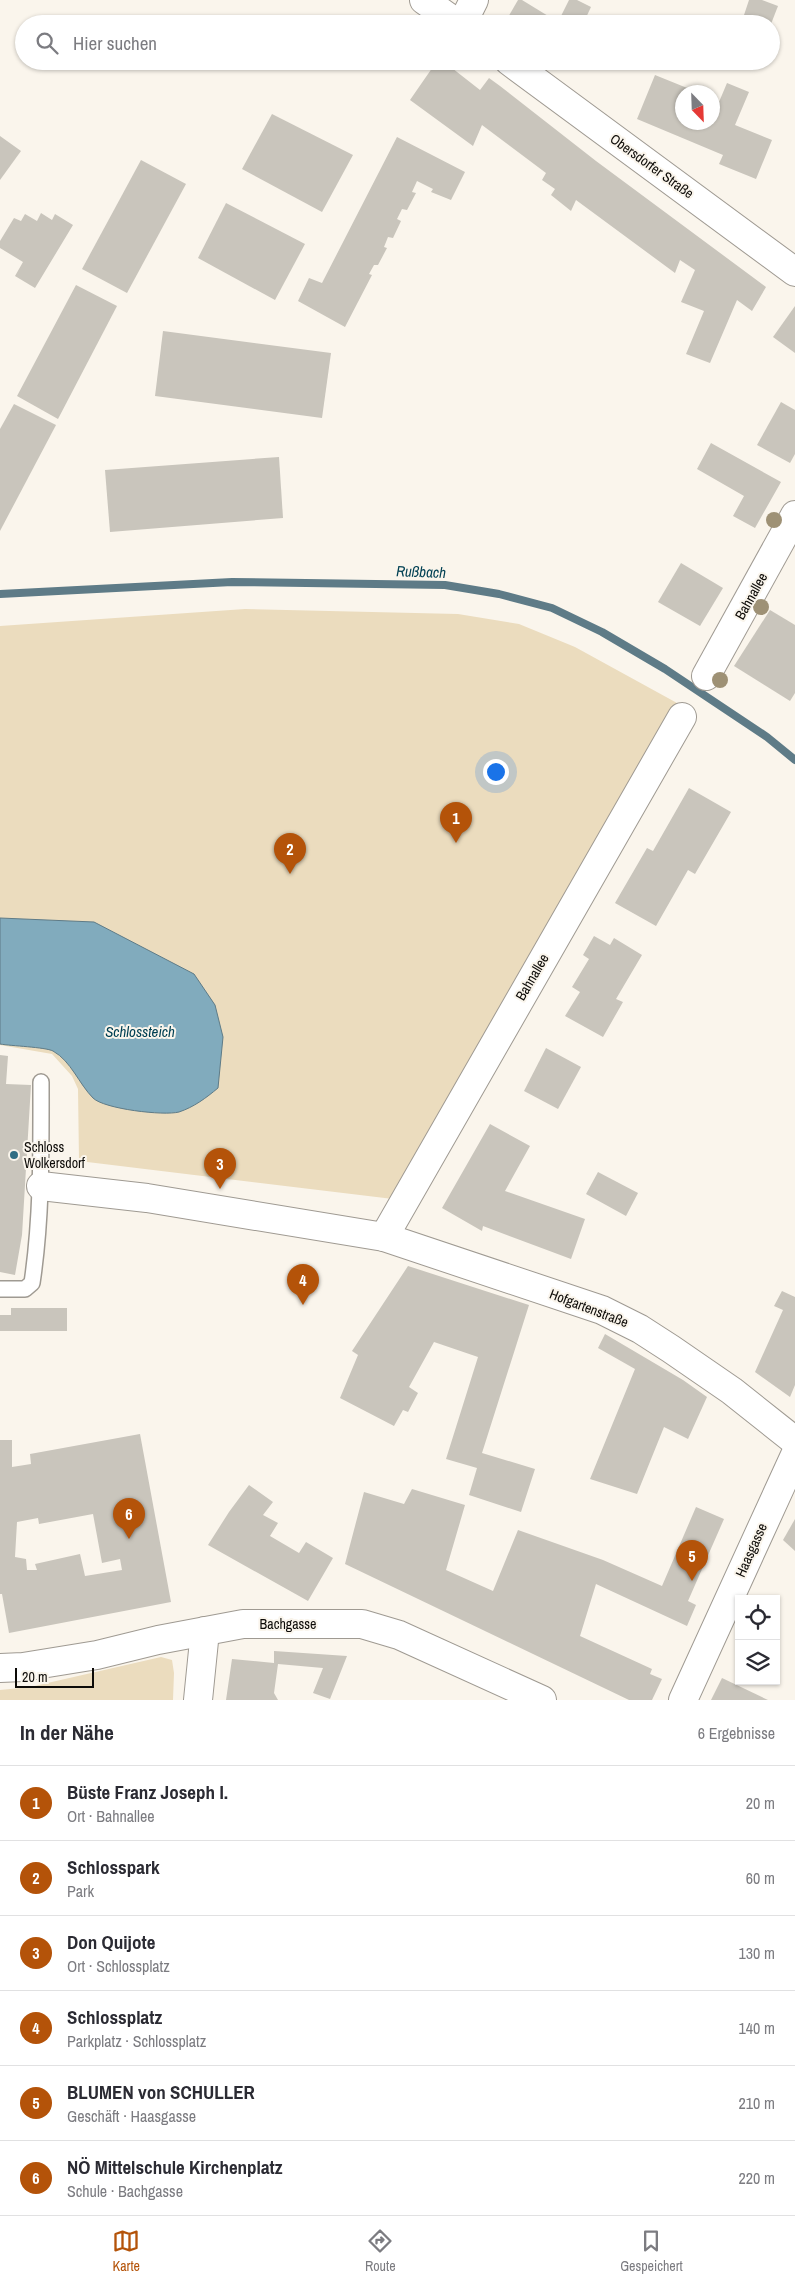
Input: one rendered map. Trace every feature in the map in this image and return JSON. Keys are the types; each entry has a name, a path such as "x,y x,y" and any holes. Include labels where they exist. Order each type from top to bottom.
{"street":[{"path":"424,0 445,15"},
{"path":"466,15 474,0"},
{"name":"Obersdorfer Straße","path":"521,70 795,272"},
{"name":"Bahnallee","path":"706,676 795,515"},
{"name":"Bahnallee","path":"384,1237 682,717"},
{"name":"Hofgartenstraße","path":"41,1186 147,1198 384,1237 620,1318 663,1344 732,1391 795,1441"},
{"name":"Haasgasse","path":"684,1700 795,1455"},
{"name":"Bachgasse","path":"12,1668 98,1655 158,1640 243,1624 362,1624 400,1635 542,1700"},
{"path":"198,1700 204,1631"}],"lane":[{"path":"0,1289 25,1289 32,1283 41,1186 40,1082"}],"shaded area":[{"path":"245,609 458,614 519,624 575,647 677,703 393,1199 79,1161 78,1089 72,1076 52,1054 0,1045 0,626"},
{"path":"161,1657 172,1660 174,1673 173,1700 0,1700 0,1690 30,1687"}],"water":[{"name":"Schlossteich","path":"0,918 94,922 194,974 215,1005 223,1037 218,1088 200,1102 179,1112 134,1111 99,1102 93,1098 65,1061 53,1051 43,1048 0,1044"}],"building":[{"path":"518,0 522,0 547,15 509,15"},
{"path":"569,0 577,0 591,7 587,15 562,15"},
{"path":"749,0 762,0 778,6 774,15 744,15"},
{"path":"431,70 454,70 480,90 489,78 596,161 766,287 752,311 737,300 710,363 686,354 704,311 681,302 695,270 680,260 675,273 576,200 571,211 551,195 555,189 542,180 546,173 482,125 473,146 410,100"},
{"path":"655,75 680,85 675,85 675,130 720,130 720,100 727,83 749,92 735,125 772,140 756,179 719,164 723,155 637,119"},
{"path":"272,114 353,155 322,212 242,169"},
{"path":"0,136 21,151 0,180"},
{"path":"397,137 465,172 451,200 431,192 433,189 417,181 412,192 416,193 407,210 402,209 397,219 401,221 393,238 388,237 384,247 387,248 378,265 374,265 369,274 372,275 345,327 298,301 309,278 322,283"},
{"path":"141,160 186,184 127,293 82,269"},
{"path":"226,203 305,244 275,300 198,258"},
{"path":"41,213 52,220 55,214 73,225 35,288 15,276 23,262 0,248 0,241 14,218 21,221 25,214 37,221"},
{"path":"76,285 117,306 58,419 17,396"},
{"path":"795,306 795,353 773,337"},
{"path":"163,331 331,353 322,418 155,396"},
{"path":"781,402 795,410 795,454 790,463 757,445"},
{"path":"14,404 56,425 0,531 0,429"},
{"path":"711,443 781,482 755,528 733,516 744,496 697,469"},
{"path":"279,457 283,518 110,532 105,470"},
{"path":"681,563 723,588 700,626 658,602"},
{"path":"770,610 795,625 795,693 790,701 734,666"},
{"path":"689,788 731,812 695,874 688,870 656,926 615,903 647,848 653,851"},
{"path":"594,936 610,945 614,938 642,955 616,999 623,1002 603,1037 565,1016 580,992 572,987 589,959 583,955"},
{"path":"546,1048 581,1067 558,1109 524,1091"},
{"name":"Schloss Wolkersdorf","path":"0,1055 8,1056 6,1084 31,1085 22,1235 15,1275 0,1272"},
{"path":"490,1124 530,1146 505,1191 585,1219 571,1259 483,1226 482,1231 442,1208"},
{"path":"598,1172 638,1193 626,1216 586,1194"},
{"path":"408,1266 529,1305 482,1453 535,1469 521,1512 469,1495 477,1468 446,1459 478,1357 434,1342 409,1387 418,1393 408,1412 403,1410 394,1426 340,1398 358,1355 352,1351"},
{"path":"782,1291 795,1297 795,1385 790,1397 755,1372 783,1310 774,1306"},
{"path":"11,1308 67,1308 67,1331 0,1331 0,1315 11,1315"},
{"path":"605,1334 683,1380 707,1397 688,1439 664,1427 637,1494 590,1479 635,1369 598,1348"},
{"path":"140,1434 171,1602 9,1633 2,1594 0,1594 0,1440 12,1440 12,1467 31,1464 30,1454","holes":["93,1514 102,1563 120,1559 122,1570 85,1576 80,1554 35,1564 37,1570 27,1570 26,1559 15,1557 17,1522 38,1518 39,1524"]},
{"path":"249,1485 273,1502 263,1515 278,1523 270,1536 299,1553 306,1542 333,1558 308,1601 208,1545"},
{"path":"412,1489 465,1505 446,1570 493,1591 518,1530 603,1560 662,1586 696,1507 724,1519 688,1601 696,1605 687,1626 596,1584 580,1636 652,1669 650,1674 662,1679 652,1700 629,1700 345,1564 364,1492 404,1504"},
{"path":"795,1519 795,1551 783,1540"},
{"path":"274,1651 347,1656 330,1699 313,1693 323,1668 278,1664 274,1693 278,1700 226,1700 232,1659 274,1663"},
{"path":"722,1678 768,1700 711,1700"}],"waterway":[{"name":"Rußbach","path":"0,594 232,582 445,585 499,594 552,608 602,632 665,669 767,737 795,760"}],"place":[{"name":"Büste Franz Joseph I.","path":"456,843"},
{"name":"Schlosspark","path":"290,874"},
{"name":"Schloss Wolkersdorf","path":"14,1155"},
{"name":"Don Quijote","path":"220,1189"},
{"name":"Schlossplatz","path":"303,1305"},
{"name":"NÖ Mittelschule Kirchenplatz","path":"129,1539"},
{"name":"BLUMEN von SCHULLER","path":"692,1581"}]}
